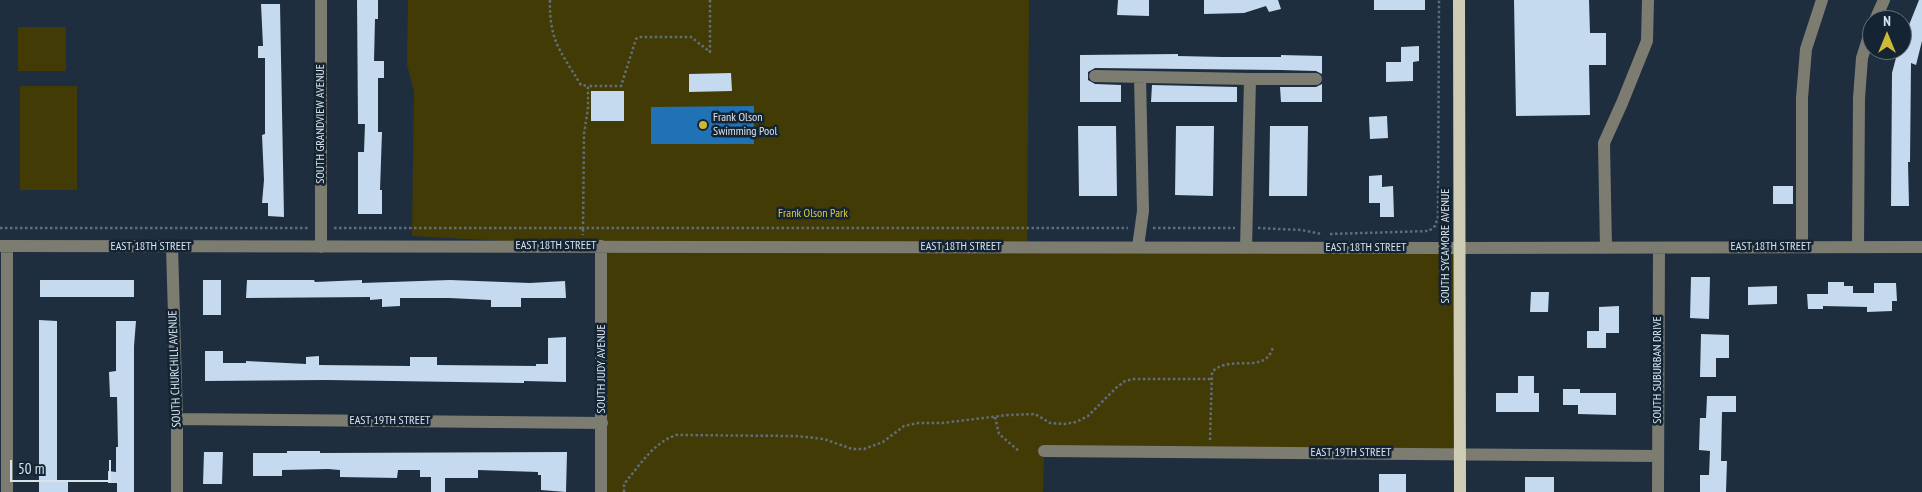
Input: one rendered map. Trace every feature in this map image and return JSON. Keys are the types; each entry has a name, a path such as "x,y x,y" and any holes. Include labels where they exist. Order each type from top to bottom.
{"main road":[{"name":"SOUTH SYCAMORE AVENUE","path":"1459,0 1460,492"}],"street":[{"name":"SOUTH GRANDVIEW AVENUE","path":"321,0 321,247"},
{"path":"1606,248 1604,143 1647,41 1648,0"},
{"path":"1802,247 1802,98 1806,49 1822,0"},
{"path":"1858,247 1859,98 1862,58"},
{"path":"1095,76 1316,79"},
{"path":"1138,247 1143,211 1140,77"},
{"path":"1246,248 1250,79"},
{"path":"3,246 7,492"},
{"name":"EAST 18TH STREET","path":"3,246 1922,247"},
{"name":"SOUTH JUDY AVENUE","path":"601,246 601,492"},
{"name":"SOUTH CHURCHILL AVENUE","path":"172,247 177,492"},
{"name":"SOUTH SUBURBAN DRIVE","path":"1658,492 1660,248"},
{"name":"EAST 19TH STREET","path":"177,419 602,422"},
{"name":"EAST 19TH STREET","path":"1044,451 1658,456"}],"path":[{"path":"550,0 551,24 560,52 581,85 588,86 621,86 636,39 639,37 691,37 710,52 710,0"},
{"path":"0,228 1246,228 1301,230 1321,234 1429,231 1435,226 1438,217 1439,0"},
{"path":"584,228 584,134 588,108 588,86"},
{"path":"1210,452 1212,372 1218,366 1229,363 1262,362 1271,356 1273,347"},
{"path":"624,492 624,484 656,445 676,434 795,436 824,439 852,449 864,449 883,442 904,426 918,423 1034,414 1050,424 1076,422 1088,416 1125,382 1134,379 1211,379"},
{"path":"995,417 999,434 1019,451"}],"green space":[{"name":"Frank Olson Park","path":"408,0 1029,0 1027,247 1460,248 1460,454 1044,451 1043,492 600,492 601,246 412,236 414,91 407,65"},
{"path":"18,27 66,27 66,71 18,71"},
{"path":"20,86 77,86 77,190 20,190"}],"water":[{"name":"Frank Olson Swimming Pool","path":"754,106 754,144 651,144 651,107"}],"building":[{"path":"357,0 378,0 378,19 375,19 374,61 384,61 384,78 378,78 378,132 382,132 380,190 382,190 382,214 358,214 358,152 364,152 365,124 358,124"},
{"path":"1118,0 1149,0 1149,16 1117,15"},
{"path":"1204,0 1278,0 1281,9 1269,12 1266,6 1244,13 1204,14"},
{"path":"1374,0 1425,0 1425,10 1374,10"},
{"path":"1514,0 1589,0 1590,33 1606,33 1606,65 1589,65 1590,115 1516,116"},
{"path":"1919,0 1922,0 1922,41 1916,65 1911,63 1910,162 1908,162 1909,206 1891,206 1892,73 1895,60 1912,60 1912,18"},
{"path":"261,4 280,4 284,217 268,216 268,203 262,203 264,180 262,135 265,134 265,58 258,58 258,46 263,46"},
{"path":"1419,46 1419,61 1413,62 1413,81 1386,82 1386,62 1401,62 1401,47"},
{"path":"1178,54 1178,56 1222,57 1322,56 1322,74 1316,71 1280,70 1095,68 1088,72 1088,80 1095,84 1121,85 1121,102 1080,102 1080,55"},
{"path":"731,73 732,91 689,92 689,74"},
{"path":"1322,84 1322,102 1281,102 1280,87 1316,87"},
{"path":"1152,85 1237,87 1237,102 1151,102"},
{"path":"591,91 624,91 624,121 591,121"},
{"path":"1387,116 1388,138 1370,139 1369,117"},
{"path":"1078,126 1116,126 1117,196 1079,196"},
{"path":"1176,126 1214,126 1213,196 1175,195"},
{"path":"1270,126 1308,126 1307,196 1269,196"},
{"path":"1382,175 1382,187 1393,186 1394,217 1380,217 1380,203 1369,203 1369,176"},
{"path":"1773,186 1793,186 1793,204 1773,204"},
{"path":"1691,277 1710,277 1709,319 1690,318"},
{"path":"40,280 134,280 134,297 40,297"},
{"path":"203,280 221,280 221,315 203,315"},
{"path":"247,280 314,280 315,282 362,280 362,283 450,280 530,283 565,281 566,298 521,298 521,307 491,307 491,300 400,298 400,306 382,307 382,299 370,300 370,297 246,298"},
{"path":"1828,282 1844,282 1844,286 1853,286 1853,293 1874,293 1874,283 1896,283 1897,301 1892,301 1892,311 1867,312 1867,307 1823,306 1823,309 1808,309 1807,294 1828,294"},
{"path":"1777,286 1777,304 1748,305 1748,287"},
{"path":"1531,292 1549,292 1548,312 1530,312"},
{"path":"1619,306 1619,333 1606,333 1606,348 1587,348 1587,331 1599,331 1599,307"},
{"path":"39,320 57,321 57,481 68,481 68,492 39,492"},
{"path":"116,321 136,321 134,346 134,492 117,492 117,483 108,483 108,471 116,472 116,447 118,447 117,397 110,397 109,372 116,371"},
{"path":"1701,334 1729,335 1729,358 1716,358 1716,377 1700,377"},
{"path":"566,337 566,382 205,381 205,351 223,351 223,363 246,363 246,361 306,364 306,357 319,356 319,365 410,366 410,357 437,357 437,365 536,366 536,364 548,364 548,338"},
{"path":"1518,376 1534,376 1534,393 1539,393 1539,412 1496,412 1496,393 1518,393"},
{"path":"1563,389 1580,389 1580,393 1616,393 1616,415 1578,414 1578,405 1563,405"},
{"path":"1707,396 1736,396 1736,412 1722,412 1721,461 1727,461 1726,492 1700,492 1700,475 1709,475 1710,451 1699,450 1700,418 1706,418"},
{"path":"287,451 320,451 320,453 567,452 566,492 541,490 541,475 538,475 538,472 478,470 478,478 445,478 445,492 431,492 431,477 420,477 420,470 398,470 397,478 340,477 340,470 328,469 282,470 282,476 253,476 253,453 287,453"},
{"path":"204,452 223,452 222,484 203,484"},
{"path":"1379,474 1406,474 1406,492 1379,492"},
{"path":"1525,477 1554,477 1554,492 1525,492"}],"place":[{"name":"Frank Olson Swimming Pool","path":"703,125"}]}
